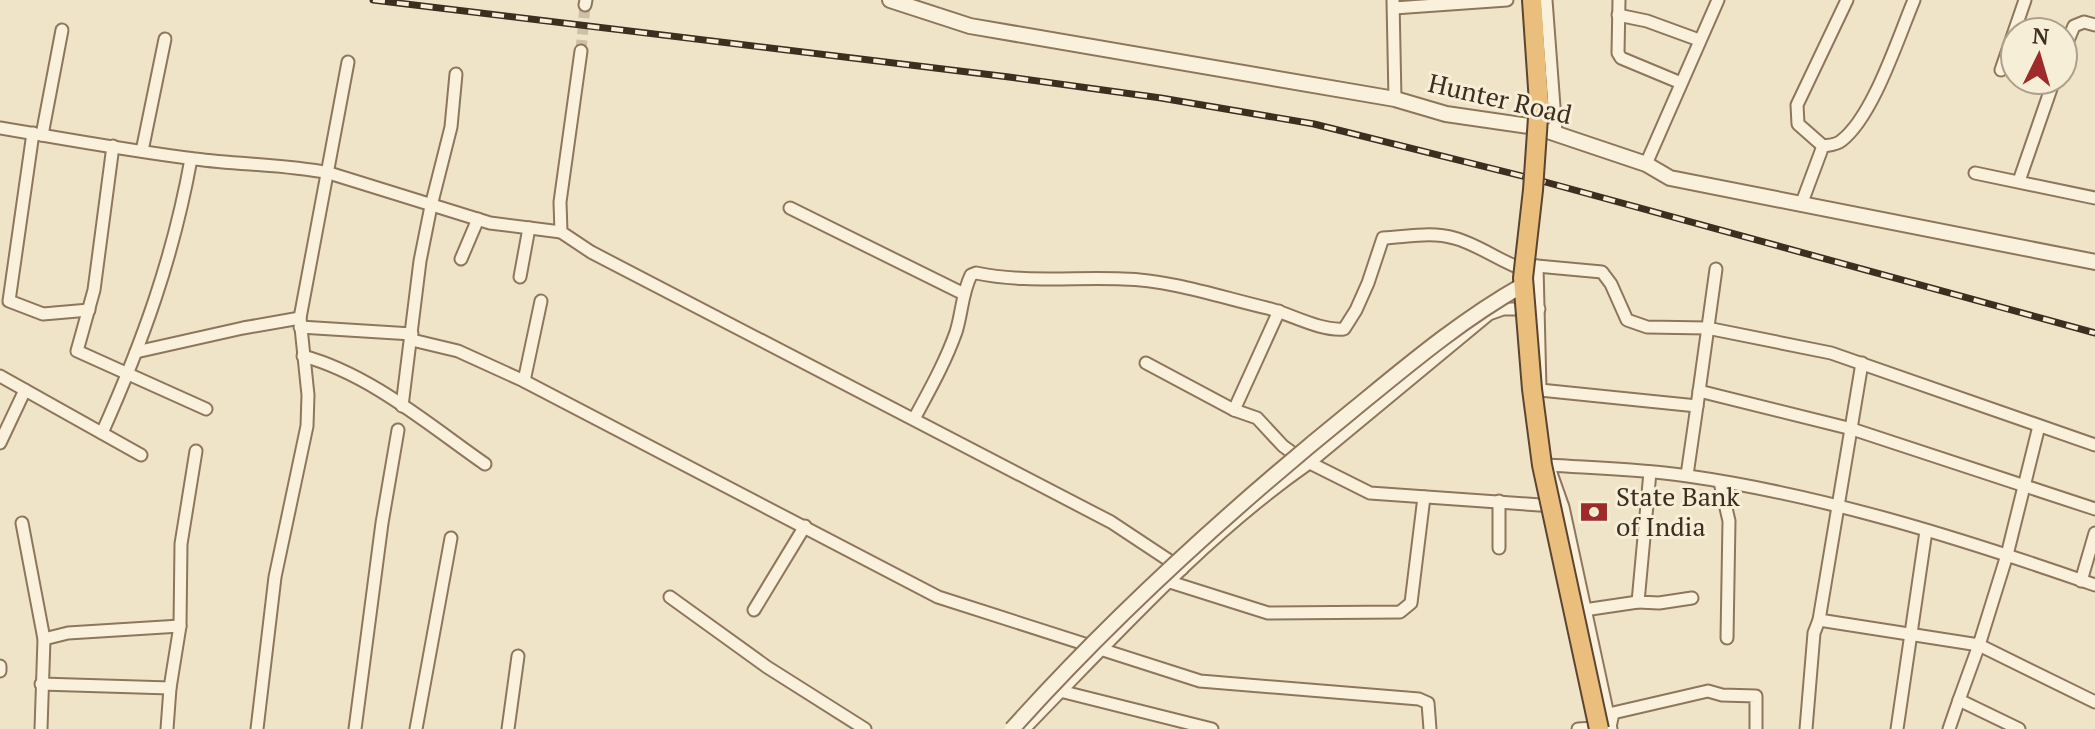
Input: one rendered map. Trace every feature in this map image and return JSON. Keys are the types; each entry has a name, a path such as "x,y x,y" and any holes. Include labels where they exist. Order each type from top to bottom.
{"highway":[{"path":"1532,0 1539,103 1523,285 1542,465 1607,728"}],"street":[{"name":"Hunter Road","path":"890,0 970,26 1395,99 1446,114 1536,127 1646,164 1670,178 2095,262"},
{"path":"1395,99 1394,4 1507,0"},
{"path":"1546,0 1556,133"},
{"path":"1619,0 1618,53 1621,58 1681,83"},
{"path":"1646,164 1718,0"},
{"path":"1847,0 1797,105 1798,124 1823,146 1838,144 1852,130 1874,94 1914,0"},
{"path":"1618,15 1647,21 1699,40"},
{"path":"62,30 37,134 9,301 43,314 89,310"},
{"path":"142,151 165,39"},
{"path":"561,232 560,202 581,51"},
{"path":"257,729 275,577 307,426 308,395 300,323 348,62"},
{"path":"402,406 420,261 451,127 456,74"},
{"path":"2019,181 2048,96"},
{"path":"0,128 191,159 303,168 329,173 490,223 561,232 591,252 1111,522 1182,569"},
{"path":"113,146 97,273 77,351 206,409"},
{"path":"1801,205 1823,146"},
{"path":"102,433 128,375 163,280 180,219 191,159"},
{"path":"1975,173 2095,198"},
{"path":"790,208 964,294"},
{"path":"461,259 478,219"},
{"path":"520,277 529,228"},
{"path":"914,419 946,358 964,294 971,275 976,273 1008,278 1126,279 1187,289 1279,311 1334,330 1344,329 1356,310 1383,238 1440,235 1456,238 1516,268 1531,272 1537,266"},
{"path":"1537,266 1540,390 1548,465 1563,507 1607,728"},
{"path":"1537,266 1602,272 1611,284 1627,320 1641,326 1707,328 1831,353 2095,445"},
{"path":"1687,475 1716,269"},
{"path":"1012,729 1157,579 1295,457 1437,341 1485,306 1523,285"},
{"path":"524,381 541,301"},
{"path":"1024,729 1182,569 1282,482 1489,314 1503,309 1539,309"},
{"path":"1234,410 1279,311"},
{"path":"136,352 243,328 300,323 412,337 458,351 524,381 938,597 1200,681 1419,699 1428,703 1430,729"},
{"path":"303,356 331,363 402,406 485,464"},
{"path":"1146,363 1234,410 1257,418 1283,446 1309,463 1370,493 1563,507"},
{"path":"1806,729 1814,633 1819,620 1862,363"},
{"path":"0,376 141,455"},
{"path":"0,443 25,390"},
{"path":"1540,390 1697,406"},
{"path":"1699,391 1852,429 2095,509"},
{"path":"1949,729 2007,555 2039,426"},
{"path":"355,729 382,523 398,430"},
{"path":"167,729 180,626 181,544 196,451"},
{"path":"1548,465 1687,475 1838,506 2007,555 2095,585"},
{"path":"1638,602 1650,472"},
{"path":"1720,482 1729,521 1727,638"},
{"path":"1170,582 1268,613 1400,612 1411,603 1424,497"},
{"path":"1499,501 1499,548"},
{"path":"22,523 44,639 41,729"},
{"path":"754,610 805,526"},
{"path":"1897,729 1926,531"},
{"path":"2081,581 2095,533"},
{"path":"416,729 451,538"},
{"path":"670,597 767,667 865,729"},
{"path":"1584,610 1692,598"},
{"path":"1819,620 1912,632 1979,645 2095,702"},
{"path":"44,639 68,633 180,626"},
{"path":"508,729 518,656"},
{"path":"41,684 170,688"},
{"path":"1060,691 1212,729"},
{"path":"1607,728 1613,713 1708,691 1722,695 1756,696 1756,729"},
{"path":"1959,700 2019,729"},
{"path":"1578,729 1607,728"}],"tunnel":[{"path":"581,51 585,5"}],"railway":[{"path":"373,0 1009,77 1314,124 1538,180 2095,333"}],"place":[{"name":"State Bank of India","path":"1594,512"}]}
